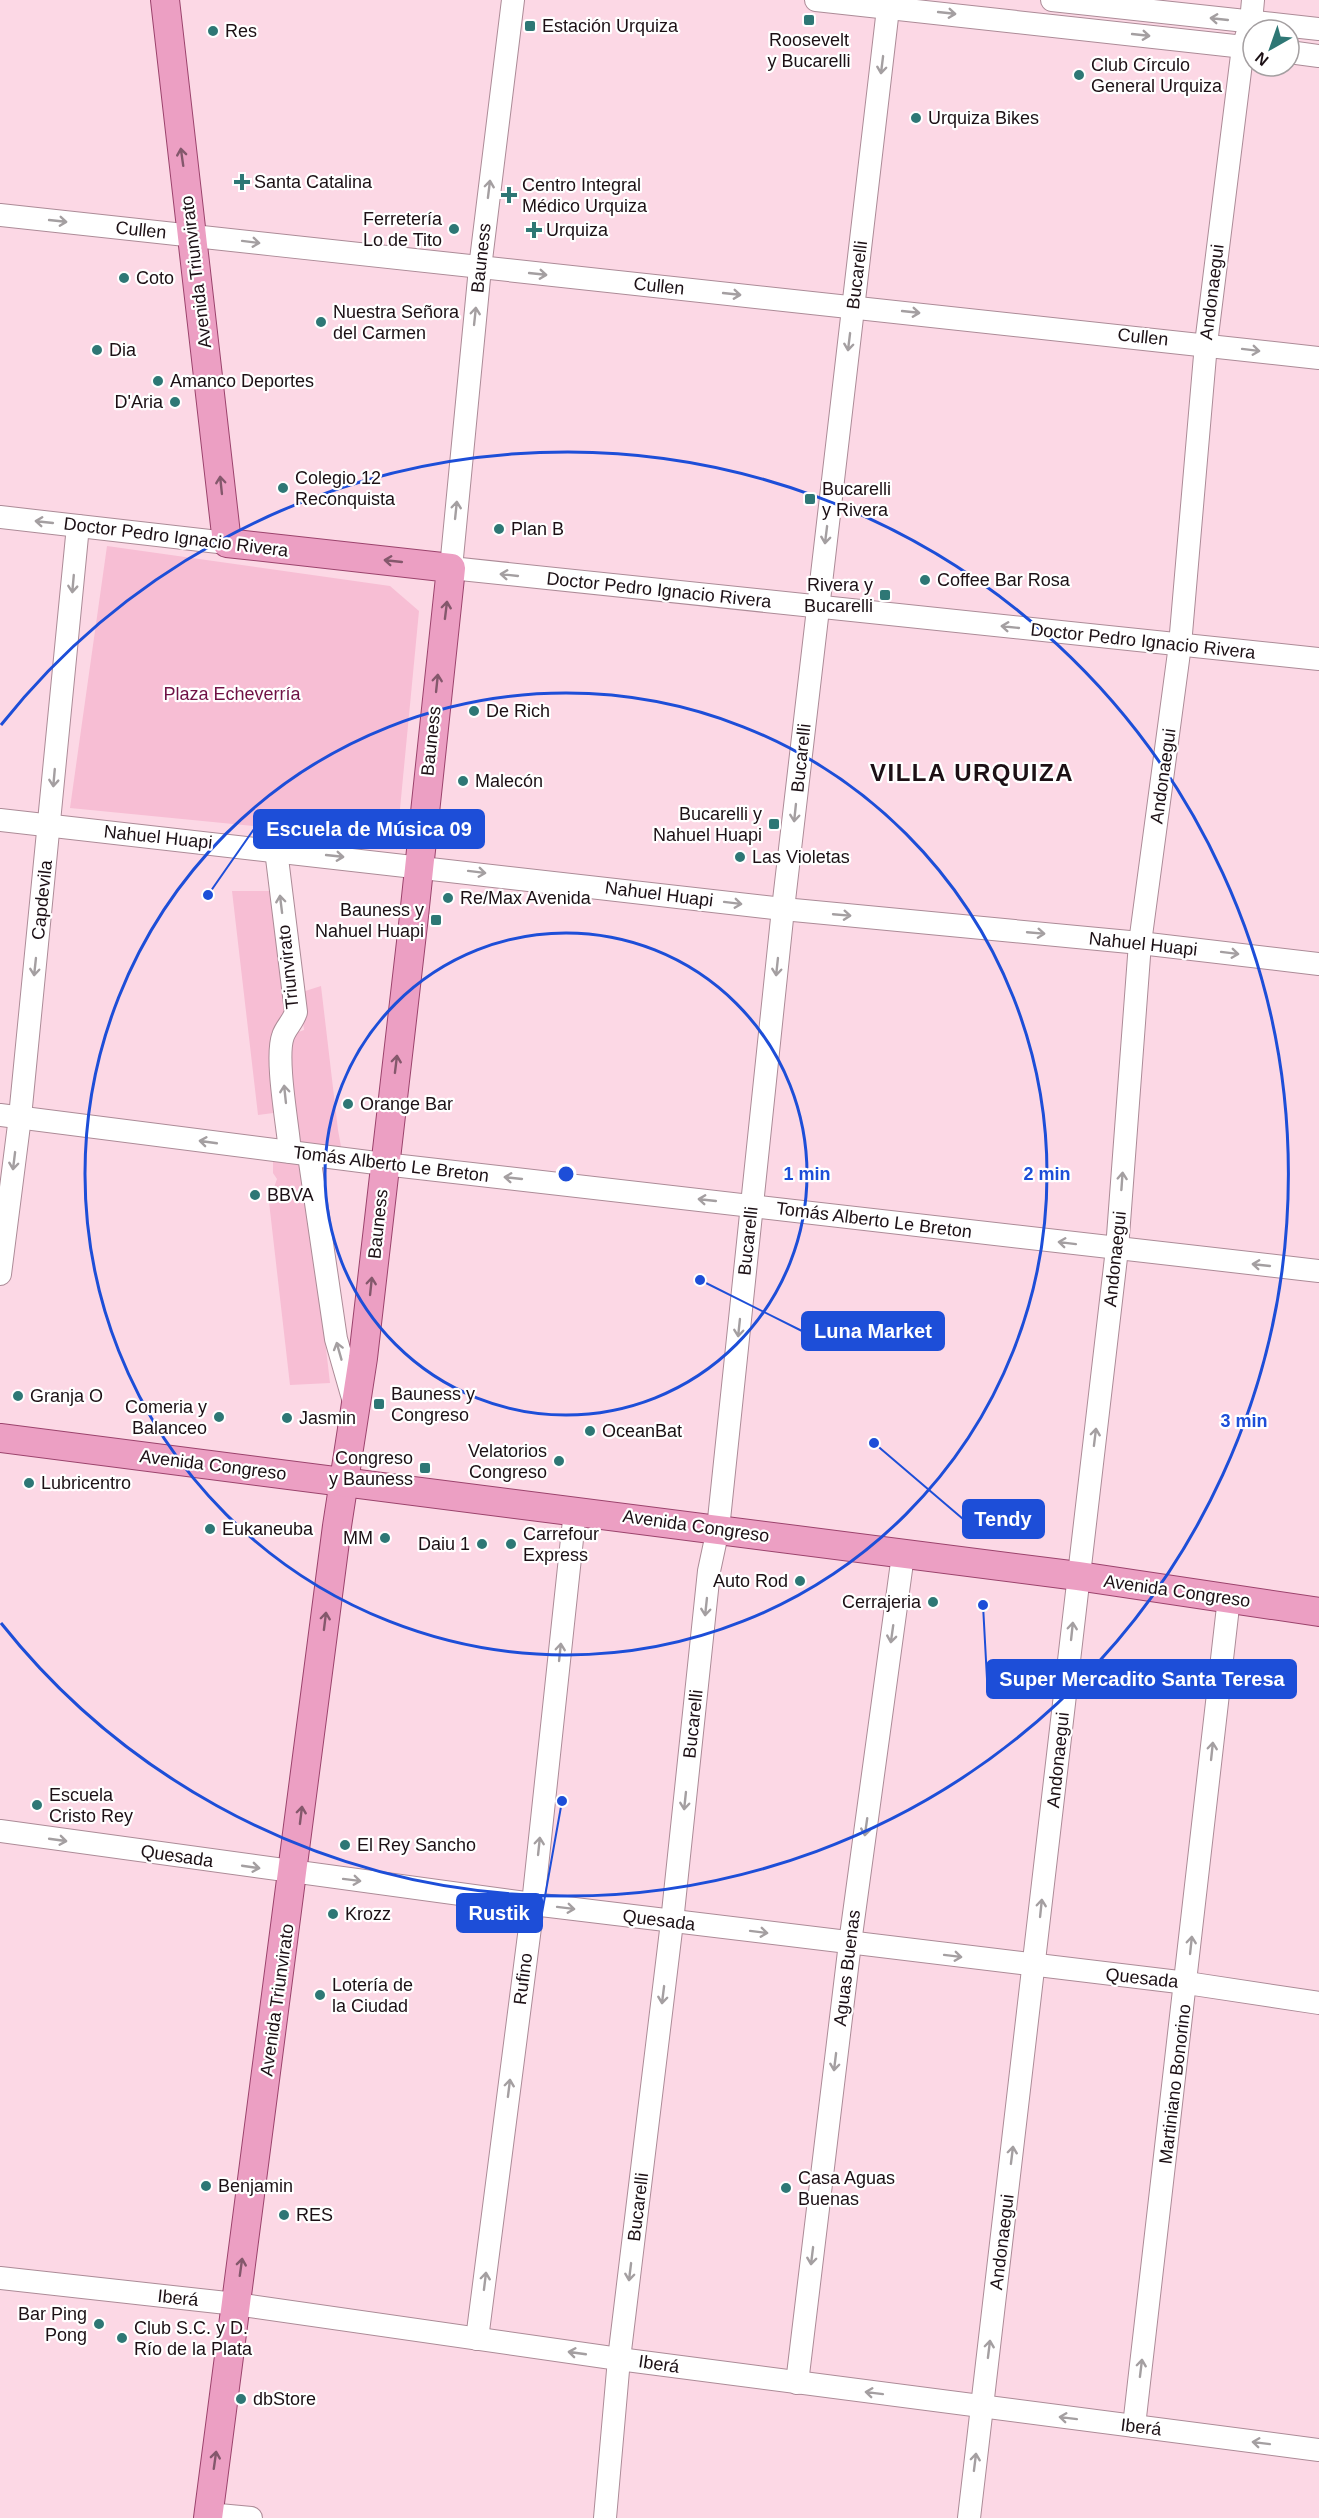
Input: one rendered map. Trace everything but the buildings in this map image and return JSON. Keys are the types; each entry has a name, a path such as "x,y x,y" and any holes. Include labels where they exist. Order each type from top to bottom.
{"main road":[{"name":"Avenida Triunvirato","path":"165,0 227,543"},
{"name":"Doctor Pedro Ignacio Rivera","path":"227,543 451,568"},
{"name":"Bauness","path":"344,1482 356,1407 451,568"},
{"name":"Avenida Congreso","path":"0,1438 1078,1576 1319,1612"},
{"name":"Avenida Triunvirato","path":"208,2516 344,1482"}],"street":[{"name":"Bauness","path":"451,568 480,268 513,0"},
{"path":"816,0 889,3 1241,46"},
{"path":"1052,0 1252,11 1319,29"},
{"name":"Bucarelli","path":"605,2518 619,2359 672,1922 709,1571 718,1529 783,909 889,3"},
{"path":"1301,54 1319,56"},
{"name":"Andonaegui","path":"969,2518 1117,1249 1140,943 1180,645 1206,344 1244,78"},
{"name":"Cullen","path":"0,215 1319,358"},
{"name":"Doctor Pedro Ignacio Rivera","path":"0,517 227,543"},
{"name":"Capdevila","path":"0,1274 10,1116 50,825 78,526"},
{"name":"Doctor Pedro Ignacio Rivera","path":"451,568 1319,659"},
{"name":"Nahuel Huapi","path":"0,820 783,909 1140,943 1319,964"},
{"name":"Triunvirato","path":"276,850 296,1012 293,1023 283,1036 281,1062 336,1339 356,1407"},
{"name":"Tomás Alberto Le Breton","path":"10,1116 299,1154 1319,1271"},
{"name":"Rufino","path":"477,2339 533,1904 575,1511"},
{"name":"Aguas Buenas","path":"797,2383 850,1943 903,1555"},
{"name":"Martiniano Bonorino","path":"1134,2426 1187,1983 1229,1598"},
{"name":"Quesada","path":"0,1831 294,1873 672,1922 1187,1983 1319,2003"},
{"name":"Iberá","path":"0,2278 236,2304 797,2383 1319,2450"},
{"path":"208,2516 251,2518"}],"green space":[{"name":"Plaza Echeverría","path":"107,546 390,586 419,611 397,840 70,808"},
{"path":"232,891 270,891 287,1011 276,1024 273,1047 281,1112 258,1115"},
{"path":"321,986 342,1152 302,1144 293,1124 290,1035 304,1030 299,993"},
{"path":"273,1159 298,1163 305,1168 330,1383 290,1385 269,1202 277,1179 273,1173"}],"place":[{"name":"Roosevelt y Bucarelli","path":"809,20"},
{"name":"Estación Urquiza","path":"530,26"},
{"name":"Res","path":"213,31"},
{"name":"Club Círculo General Urquiza","path":"1079,75"},
{"name":"Urquiza Bikes","path":"916,118"},
{"name":"Santa Catalina","path":"242,182"},
{"name":"Centro Integral Médico Urquiza","path":"509,195"},
{"name":"Ferretería Lo de Tito","path":"454,229"},
{"name":"Urquiza","path":"534,230"},
{"name":"Coto","path":"124,278"},
{"name":"Nuestra Señora del Carmen","path":"321,322"},
{"name":"Dia","path":"97,350"},
{"name":"Amanco Deportes","path":"158,381"},
{"name":"D'Aria","path":"175,402"},
{"name":"Colegio 12 Reconquista","path":"283,488"},
{"name":"Bucarelli y Rivera","path":"810,499"},
{"name":"Plan B","path":"499,529"},
{"name":"Coffee Bar Rosa","path":"925,580"},
{"name":"Rivera y Bucarelli","path":"885,595"},
{"name":"De Rich","path":"474,711"},
{"name":"Malecón","path":"463,781"},
{"name":"Bucarelli y Nahuel Huapi","path":"774,824"},
{"name":"Las Violetas","path":"740,857"},
{"name":"Escuela de Música 09","path":"208,895"},
{"name":"Re/Max Avenida","path":"448,898"},
{"name":"Bauness y Nahuel Huapi","path":"436,920"},
{"name":"Orange Bar","path":"348,1104"},
{"name":"BBVA","path":"255,1195"},
{"name":"Luna Market","path":"700,1280"},
{"name":"Granja O","path":"18,1396"},
{"name":"Bauness y Congreso","path":"379,1404"},
{"name":"Comeria y Balanceo","path":"219,1417"},
{"name":"Jasmin","path":"287,1418"},
{"name":"OceanBat","path":"590,1431"},
{"name":"Tendy","path":"874,1443"},
{"name":"Velatorios Congreso","path":"559,1461"},
{"name":"Congreso y Bauness","path":"425,1468"},
{"name":"Lubricentro","path":"29,1483"},
{"name":"Eukaneuba","path":"210,1529"},
{"name":"MM","path":"385,1538"},
{"name":"Daiu 1","path":"482,1544"},
{"name":"Carrefour Express","path":"511,1544"},
{"name":"Auto Rod","path":"800,1581"},
{"name":"Cerrajeria","path":"933,1602"},
{"name":"Super Mercadito Santa Teresa","path":"983,1605"},
{"name":"Rustik","path":"562,1801"},
{"name":"Escuela Cristo Rey","path":"37,1805"},
{"name":"El Rey Sancho","path":"345,1845"},
{"name":"Krozz","path":"333,1914"},
{"name":"Lotería de la Ciudad","path":"320,1995"},
{"name":"Benjamin","path":"206,2186"},
{"name":"Casa Aguas Buenas","path":"786,2188"},
{"name":"RES","path":"284,2215"},
{"name":"Bar Ping Pong","path":"99,2324"},
{"name":"Club S.C. y D. Río de la Plata","path":"122,2338"},
{"name":"dbStore","path":"241,2399"}],"district":[{"name":"VILLA URQUIZA","path":"972,772"}]}
